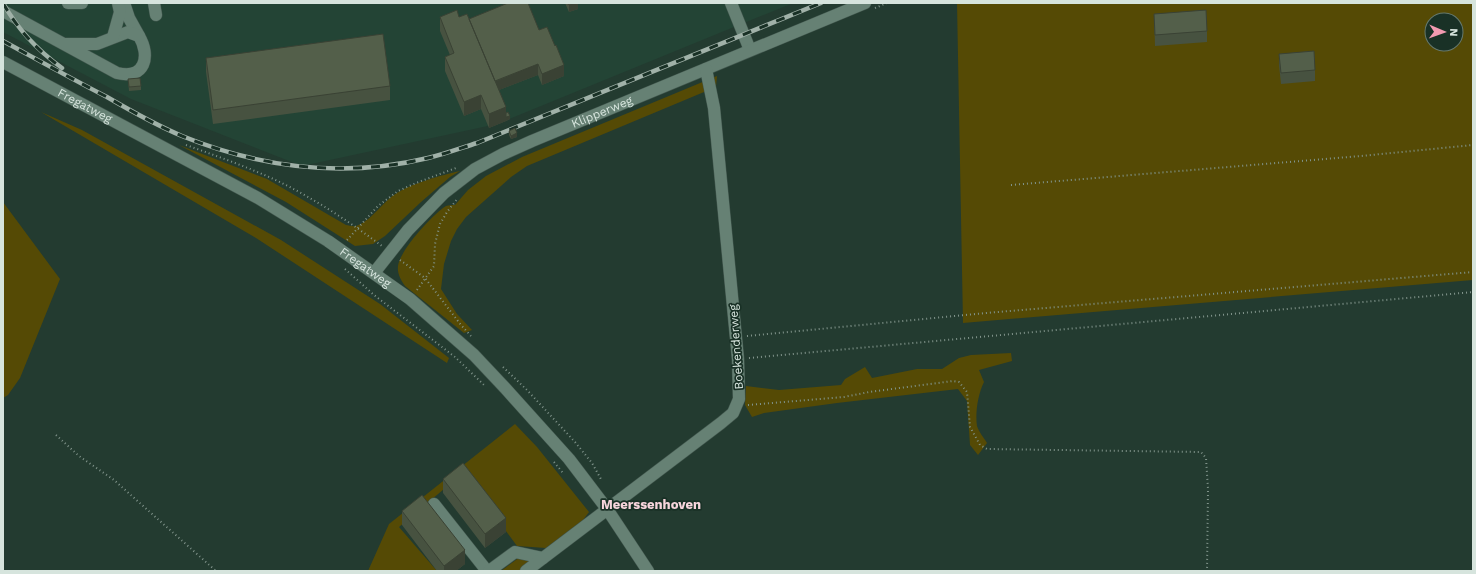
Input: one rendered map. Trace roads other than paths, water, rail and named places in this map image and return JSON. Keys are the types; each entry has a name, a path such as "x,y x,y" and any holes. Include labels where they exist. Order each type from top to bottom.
{"street":[{"path":"68,3 82,3"},
{"path":"114,37 120,12 118,3"},
{"path":"3,11 117,73 129,74 137,71 143,64 145,48 129,18 124,3"},
{"path":"731,3 750,50"},
{"name":"Klipperweg","path":"374,273 408,230 444,193 475,169 527,143 750,50 837,8 865,3"},
{"path":"65,44 97,44 128,32 139,36"},
{"name":"Fregatweg","path":"3,62 258,198 340,249 410,299 474,355 569,460 607,509 648,571"},
{"name":"Boekenderweg","path":"526,571 721,423 733,413 737,404 740,394 736,337 714,108 706,69"},
{"path":"434,504 488,571 515,552 543,558"}],"railway":[{"path":"3,3 15,22 36,47 62,68"},
{"path":"3,41 153,123 212,147 242,156 273,162 304,166 366,168 428,158 477,143 821,3"}],"district":[{"name":"Meerssenhoven","path":"651,504"}]}
